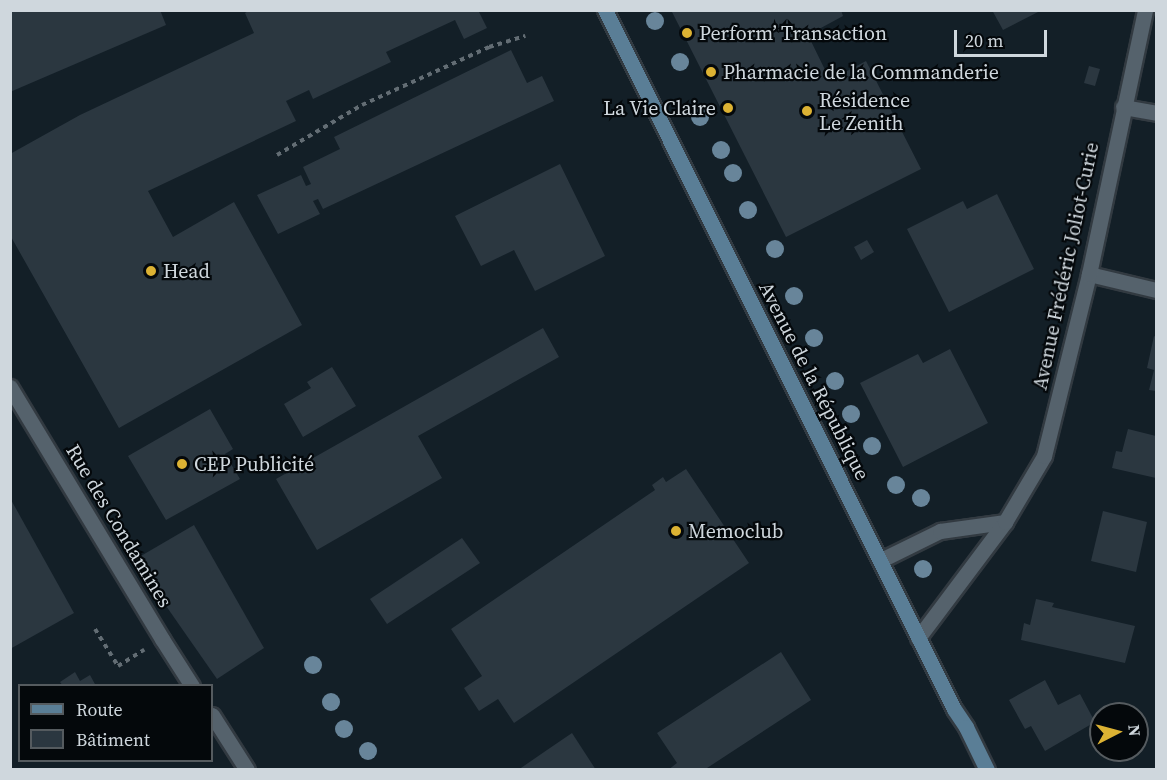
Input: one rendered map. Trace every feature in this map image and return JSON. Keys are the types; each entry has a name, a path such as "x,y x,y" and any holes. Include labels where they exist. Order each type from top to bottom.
{"street":[{"name":"Avenue de la République","path":"605,10 918,638 987,770"},
{"name":"Avenue Frédéric Joliot-Curie","path":"918,638 1005,522 1044,456 1089,274 1145,10"},
{"path":"1123,107 1156,113"},
{"path":"1089,274 1156,290"},
{"name":"Rue des Condamines","path":"10,387 191,684"},
{"path":"881,560 940,531 1005,522"},
{"path":"213,717 247,770"}],"path":[{"path":"277,155 362,105 489,47 525,36"},
{"path":"95,629 118,666 162,639"}],"building":[{"path":"10,10 160,10 166,25 10,92"},
{"name":"Head","path":"250,10 478,10 487,28 464,39 455,20 386,52 391,62 313,99 309,90 286,101 296,121 148,191 173,237 234,202 302,325 119,428 10,235 10,154 80,115 254,33 245,13"},
{"name":"Résidence Le Zenith","path":"671,10 841,10 843,16 808,35 830,80 866,61 921,169 786,237"},
{"path":"992,10 1042,10 1003,30"},
{"path":"511,50 527,83 542,76 554,101 323,209 318,199 313,201 320,214 278,234 257,195 301,175 306,186 311,184 303,167 340,149 334,137"},
{"path":"1089,66 1100,69 1095,86 1084,83"},
{"path":"560,164 605,256 535,291 514,250 481,266 455,216"},
{"path":"997,194 1034,269 949,312 907,229 963,201 967,209"},
{"path":"867,240 874,252 861,260 854,247"},
{"path":"543,328 559,357 418,436 442,478 317,550 276,479"},
{"path":"1154,336 1156,337 1156,391 1149,390 1154,370 1147,368"},
{"path":"950,349 988,423 903,467 860,383 918,354 923,363"},
{"path":"332,367 356,406 303,437 284,404 311,388 307,382"},
{"name":"CEP Publicité","path":"210,409 233,449 225,454 240,479 166,520 128,456"},
{"path":"1128,429 1156,436 1156,478 1112,468 1116,451 1122,452"},
{"path":"686,469 749,563 514,723 498,699 479,711 464,688 482,676 451,629 655,490 652,485 663,477 666,482"},
{"path":"10,498 74,613 10,649"},
{"path":"1103,511 1147,522 1136,572 1091,561"},
{"path":"194,525 264,648 217,679 134,560"},
{"path":"462,538 480,563 387,624 370,599"},
{"path":"1036,599 1054,603 1052,607 1135,626 1125,663 1021,640 1024,623 1030,625"},
{"path":"781,652 811,700 704,770 668,770 677,763 657,733"},
{"path":"75,672 80,681 90,675 95,684 62,684 60,682"},
{"path":"1045,680 1058,705 1080,694 1089,711 1089,725 1045,751 1031,726 1025,729 1009,700"},
{"path":"572,733 596,770 518,770 547,750"}],"place":[{"name":"Perform’ Transaction","path":"687,33"},
{"name":"Pharmacie de la Commanderie","path":"711,72"},
{"name":"La Vie Claire","path":"728,108"},
{"name":"Résidence Le Zenith","path":"807,111"},
{"name":"Head","path":"151,271"},
{"name":"CEP Publicité","path":"182,464"},
{"name":"Memoclub","path":"676,531"}]}
